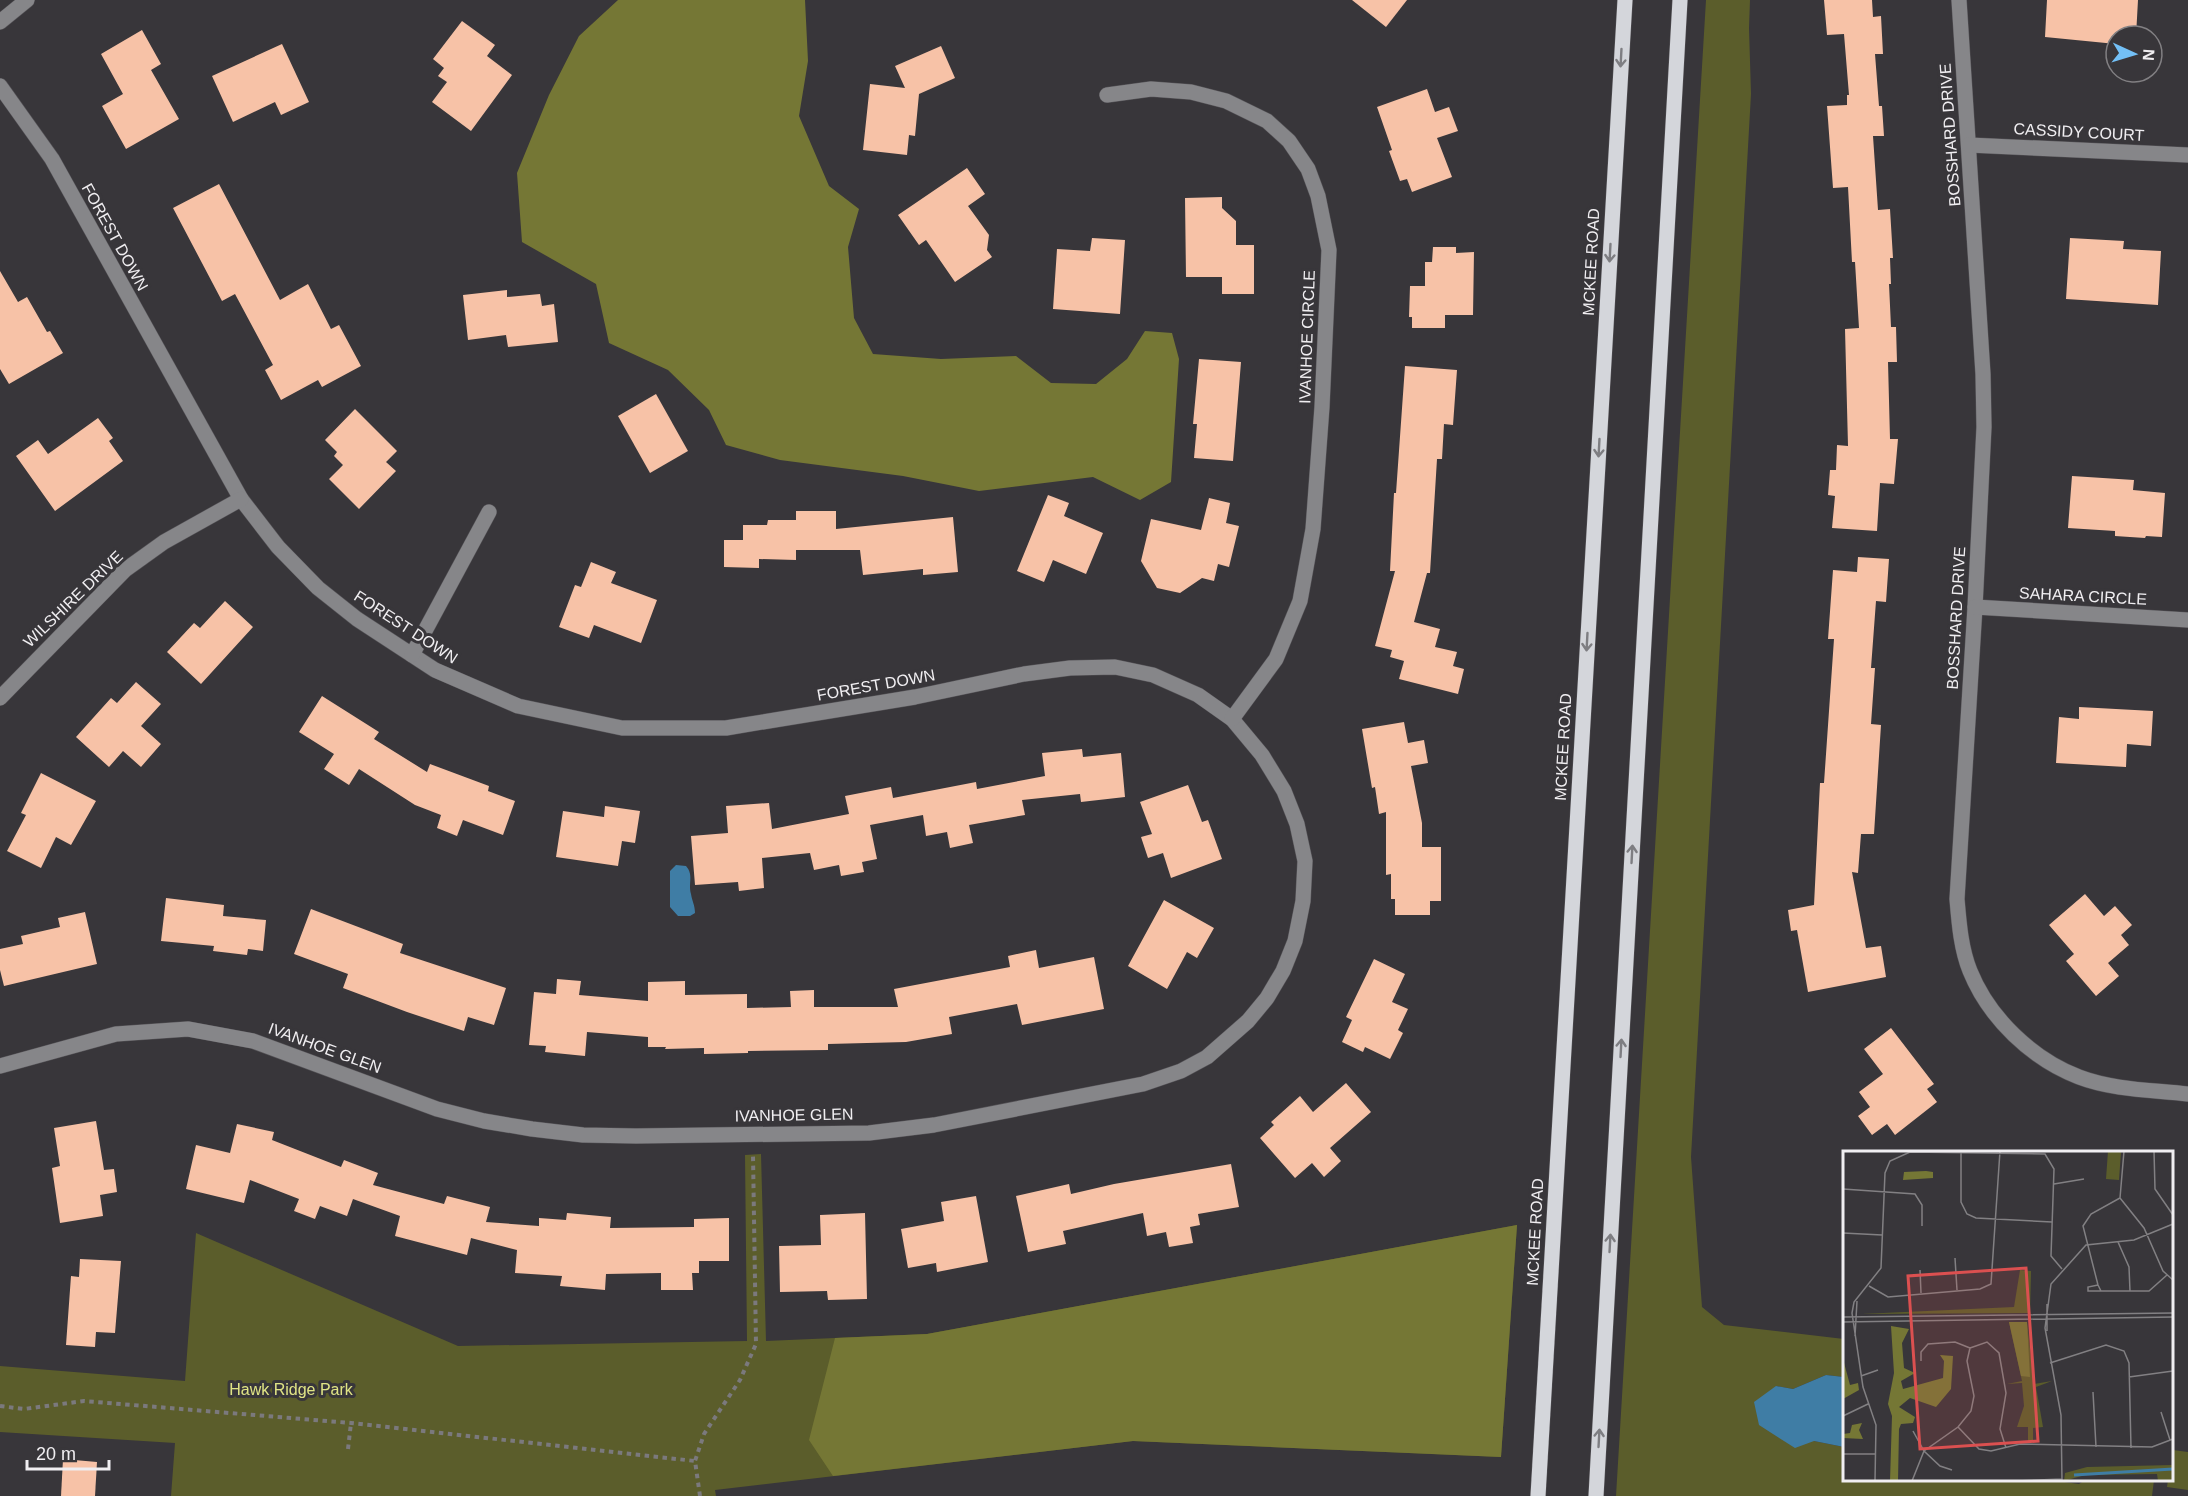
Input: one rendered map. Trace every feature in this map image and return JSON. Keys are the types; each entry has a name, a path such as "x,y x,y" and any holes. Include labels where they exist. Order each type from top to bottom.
{"main road":[{"name":"MCKEE ROAD","path":"1538,1496 1625,0"},
{"path":"1596,1496 1680,0"}],"street":[{"path":"0,22 27,0"},
{"name":"BOSSHARD DRIVE","path":"1959,0 1983,374 1984,427 1957,899 1960,931 1970,970 1986,1004 2019,1040 2054,1065 2079,1077 2107,1085 2188,1094"},
{"name":"FOREST DOWN","path":"0,86 52,159 241,499 278,547 318,588 357,619 435,670 518,706 622,728 726,728 915,697 1024,674 1070,668 1115,667 1153,675 1198,695 1232,719"},
{"name":"IVANHOE CIRCLE","path":"1107,95 1151,89 1191,92 1226,101 1267,121 1289,141 1308,169 1318,196 1329,250 1322,407 1313,529 1300,601 1276,658 1232,719"},
{"name":"CASSIDY COURT","path":"1969,145 2188,155"},
{"name":"WILSHIRE DRIVE","path":"0,698 125,570 164,542 241,499"},
{"path":"412,655 489,512"},
{"name":"SAHARA CIRCLE","path":"1975,608 2188,620"},
{"name":"IVANHOE GLEN","path":"0,1066 116,1034 188,1029 253,1041 437,1109 484,1121 583,1135 636,1136 868,1132 934,1125 1143,1084 1181,1071 1226,1042 1267,998 1295,941 1303,902 1305,861 1297,824 1284,791 1262,755 1232,719"}],"path":[{"path":"700,1496 696,1461 704,1434 740,1380 756,1344 753,1134"},
{"path":"0,1406 24,1409 84,1401 351,1423 696,1461"},
{"path":"348,1449 351,1423"}],"green space":[{"path":"1706,0 1750,0 1751,94 1691,1157 1702,1307 1724,1325 1843,1339 1843,1377 1826,1375 1793,1389 1776,1386 1814,1441 1843,1447 1843,1481 2057,1481 2079,1484 2084,1481 2154,1481 2152,1496 1616,1496"},
{"name":"Hawk Ridge Park","path":"761,1154 766,1341 927,1334 1517,1225 1501,1457 1133,1441 715,1490 716,1496 171,1496 175,1443 0,1432 0,1366 185,1381 196,1233 458,1346 747,1341 745,1155"},
{"path":"2173,1450 2188,1452 2188,1490 2167,1487 2168,1481 2173,1481"}],"shaded area":[{"path":"618,0 805,0 808,61 799,116 829,186 859,209 848,247 854,318 873,354 941,359 1016,356 1051,383 1096,384 1127,359 1145,331 1172,333 1179,359 1171,482 1140,500 1093,477 979,491 903,476 780,460 726,445 709,410 668,370 609,343 596,284 522,242 517,173 549,95 579,36"},
{"path":"1517,1225 1501,1457 1133,1441 833,1476 809,1440 835,1338 927,1334"}],"water":[{"path":"676,865 686,866 690,873 690,890 695,913 690,916 678,916 670,907 670,871"},
{"path":"1826,1375 1843,1377 1843,1447 1814,1441 1795,1448 1759,1425 1754,1402 1776,1386 1793,1389"}],"building":[{"path":"1352,0 1407,0 1386,27"},
{"path":"1824,0 1872,0 1873,17 1881,16 1883,54 1875,54 1884,136 1873,136 1878,210 1890,209 1893,258 1890,258 1891,284 1889,284 1891,327 1896,327 1897,362 1888,362 1890,439 1898,439 1894,484 1880,483 1877,531 1832,528 1835,496 1828,495 1830,470 1836,470 1837,445 1848,446 1845,329 1859,328 1855,262 1852,262 1848,187 1833,188 1827,106 1847,105 1847,95 1849,95 1844,34 1827,35"},
{"path":"2047,0 2138,0 2137,24 2104,24 2104,43 2045,37"},
{"path":"462,21 495,45 487,56 512,75 471,131 432,102 447,82 438,76 444,68 433,59"},
{"path":"142,30 161,64 151,70 179,119 126,149 102,106 123,94 101,54"},
{"path":"282,44 309,102 281,115 275,102 233,122 212,76"},
{"path":"941,46 955,78 919,94 915,136 909,135 907,155 863,150 870,84 905,88 895,66"},
{"path":"1427,89 1435,112 1449,107 1458,131 1437,138 1452,177 1412,192 1407,179 1400,181 1377,107"},
{"path":"967,168 985,194 968,206 989,235 987,250 992,257 955,282 926,240 919,245 898,215"},
{"path":"219,184 280,300 308,284 331,329 339,325 361,366 322,387 318,380 281,400 265,370 273,365 235,294 222,301 173,208"},
{"path":"1222,197 1222,208 1236,221 1236,245 1254,245 1254,294 1222,294 1222,277 1186,277 1185,198"},
{"path":"1092,238 1125,240 1120,314 1053,309 1057,249 1090,251"},
{"path":"2070,238 2124,241 2123,249 2161,251 2158,305 2066,299"},
{"path":"1433,247 1456,247 1456,253 1474,252 1473,315 1445,315 1445,328 1412,328 1412,317 1409,317 1410,286 1425,286 1425,262 1432,262"},
{"path":"0,271 18,302 27,297 47,332 50,331 63,353 9,384 0,369"},
{"path":"507,290 507,297 540,294 542,306 554,304 558,342 508,347 506,335 468,340 463,295"},
{"path":"1199,359 1241,362 1233,461 1194,458 1197,424 1193,424"},
{"path":"1405,366 1457,370 1453,425 1444,424 1442,459 1437,459 1430,573 1427,573 1414,622 1440,629 1435,647 1457,652 1453,666 1464,669 1458,694 1399,679 1404,661 1390,657 1392,650 1375,646 1395,571 1390,571"},
{"path":"656,394 688,451 650,473 618,416"},
{"path":"355,409 397,451 386,462 396,471 359,509 329,479 343,465 334,456 337,452 325,440"},
{"path":"98,418 113,438 109,441 123,461 55,511 16,456 38,440 48,454"},
{"path":"2072,476 2134,480 2133,490 2165,493 2162,537 2115,536 2115,531 2068,528"},
{"path":"1048,495 1069,503 1064,516 1103,533 1086,574 1053,560 1044,582 1017,571"},
{"path":"1209,498 1230,503 1226,523 1239,526 1229,567 1218,564 1214,581 1202,578 1180,593 1157,588 1141,561 1151,519 1201,530"},
{"path":"796,511 836,511 836,529 953,517 958,572 923,575 923,569 863,575 860,550 796,550 796,560 759,559 759,568 724,567 724,540 743,540 743,525 767,525 768,520 796,520"},
{"path":"1858,557 1889,559 1886,602 1876,601 1871,668 1875,668 1871,724 1881,725 1874,834 1861,834 1858,873 1852,872 1866,948 1881,946 1886,977 1808,992 1797,930 1791,931 1788,910 1814,905 1820,783 1824,783 1834,639 1828,639 1833,570 1857,572"},
{"path":"591,562 616,572 611,583 657,600 641,643 594,625 589,638 559,627 575,585 581,587"},
{"path":"225,601 253,627 201,684 167,652 194,623 200,628"},
{"path":"136,682 161,704 141,726 161,744 141,767 123,751 109,767 76,737 111,698 117,703"},
{"path":"322,696 379,732 374,739 427,772 430,764 489,786 488,791 515,801 503,835 463,820 457,836 437,828 441,815 415,805 359,769 349,785 324,769 334,754 299,732"},
{"path":"2079,707 2153,711 2151,746 2127,744 2126,767 2056,763 2059,717 2079,719"},
{"path":"1404,722 1408,743 1424,740 1428,763 1411,766 1422,823 1422,847 1441,847 1441,901 1430,901 1430,915 1395,915 1395,899 1391,899 1391,874 1386,875 1386,812 1379,814 1362,729"},
{"path":"1082,749 1083,757 1121,753 1125,797 1081,802 1080,794 1022,800 1025,815 969,825 973,843 950,848 947,832 926,836 923,815 870,825 877,859 862,862 864,872 841,876 839,865 814,870 810,853 762,858 764,888 739,891 738,882 695,885 691,836 728,833 726,806 769,803 772,829 849,814 845,796 891,787 893,798 976,782 977,789 1045,776 1042,753"},
{"path":"41,773 96,801 71,845 56,837 41,868 7,851 26,815 21,813"},
{"path":"1188,785 1202,822 1208,820 1222,859 1171,878 1163,853 1148,858 1141,837 1152,834 1140,802"},
{"path":"605,806 640,811 635,843 622,841 618,866 556,857 563,811 604,817"},
{"path":"2085,894 2104,916 2115,906 2132,925 2121,935 2129,945 2108,963 2119,976 2096,996 2066,961 2074,954 2049,925"},
{"path":"166,898 224,905 223,916 266,920 263,951 248,949 247,955 213,951 214,946 161,941"},
{"path":"1164,900 1214,928 1197,958 1187,952 1167,989 1128,966"},
{"path":"311,909 403,944 400,953 506,988 494,1025 468,1017 464,1031 343,988 348,974 294,954"},
{"path":"85,912 97,964 4,986 0,970 0,949 23,944 21,936 60,927 58,918"},
{"path":"1036,950 1039,968 1094,957 1104,1009 1022,1025 1017,1004 949,1017 952,1034 906,1042 828,1044 828,1050 704,1054 704,1048 648,1047 648,1037 587,1032 585,1056 545,1052 546,1046 529,1045 534,992 556,994 557,979 581,981 579,995 648,1001 648,982 685,981 685,995 747,994 747,1008 791,1007 790,991 814,990 814,1007 898,1007 894,989 1010,967 1008,956"},
{"path":"1374,959 1405,974 1392,1002 1408,1009 1398,1030 1403,1033 1390,1059 1365,1047 1363,1052 1342,1042 1352,1020 1346,1017"},
{"path":"1891,1028 1934,1084 1927,1089 1937,1102 1895,1135 1887,1124 1872,1135 1858,1116 1870,1107 1859,1092 1883,1074 1864,1049"},
{"path":"1346,1083 1371,1112 1330,1148 1341,1161 1324,1177 1312,1163 1295,1178 1260,1138 1274,1125 1271,1122 1300,1096 1313,1112"},
{"path":"96,1121 104,1170 114,1169 117,1192 100,1195 103,1216 60,1223 52,1168 60,1166 54,1128"},
{"path":"237,1124 274,1132 272,1140 341,1167 344,1160 378,1173 373,1185 444,1204 447,1196 490,1207 486,1222 539,1226 539,1218 566,1220 567,1213 611,1217 610,1228 694,1227 694,1219 729,1218 729,1261 699,1261 699,1273 692,1273 693,1290 661,1290 661,1273 606,1274 605,1290 560,1286 562,1276 515,1273 517,1250 471,1238 467,1255 395,1236 400,1216 353,1199 347,1216 320,1206 315,1219 294,1211 299,1199 250,1180 244,1203 186,1189 196,1145 230,1153"},
{"path":"1231,1164 1239,1207 1198,1214 1200,1225 1190,1227 1193,1243 1169,1247 1166,1232 1147,1236 1143,1213 1063,1231 1066,1244 1028,1252 1016,1196 1069,1184 1071,1194 1114,1184"},
{"path":"976,1196 988,1262 937,1272 936,1263 908,1268 901,1229 944,1221 941,1202"},
{"path":"865,1213 867,1299 828,1300 827,1291 780,1292 779,1246 821,1245 820,1215"},
{"path":"80,1259 121,1261 115,1333 96,1332 95,1347 66,1345 71,1276 79,1277"},
{"path":"63,1459 97,1462 95,1496 61,1496"}]}
